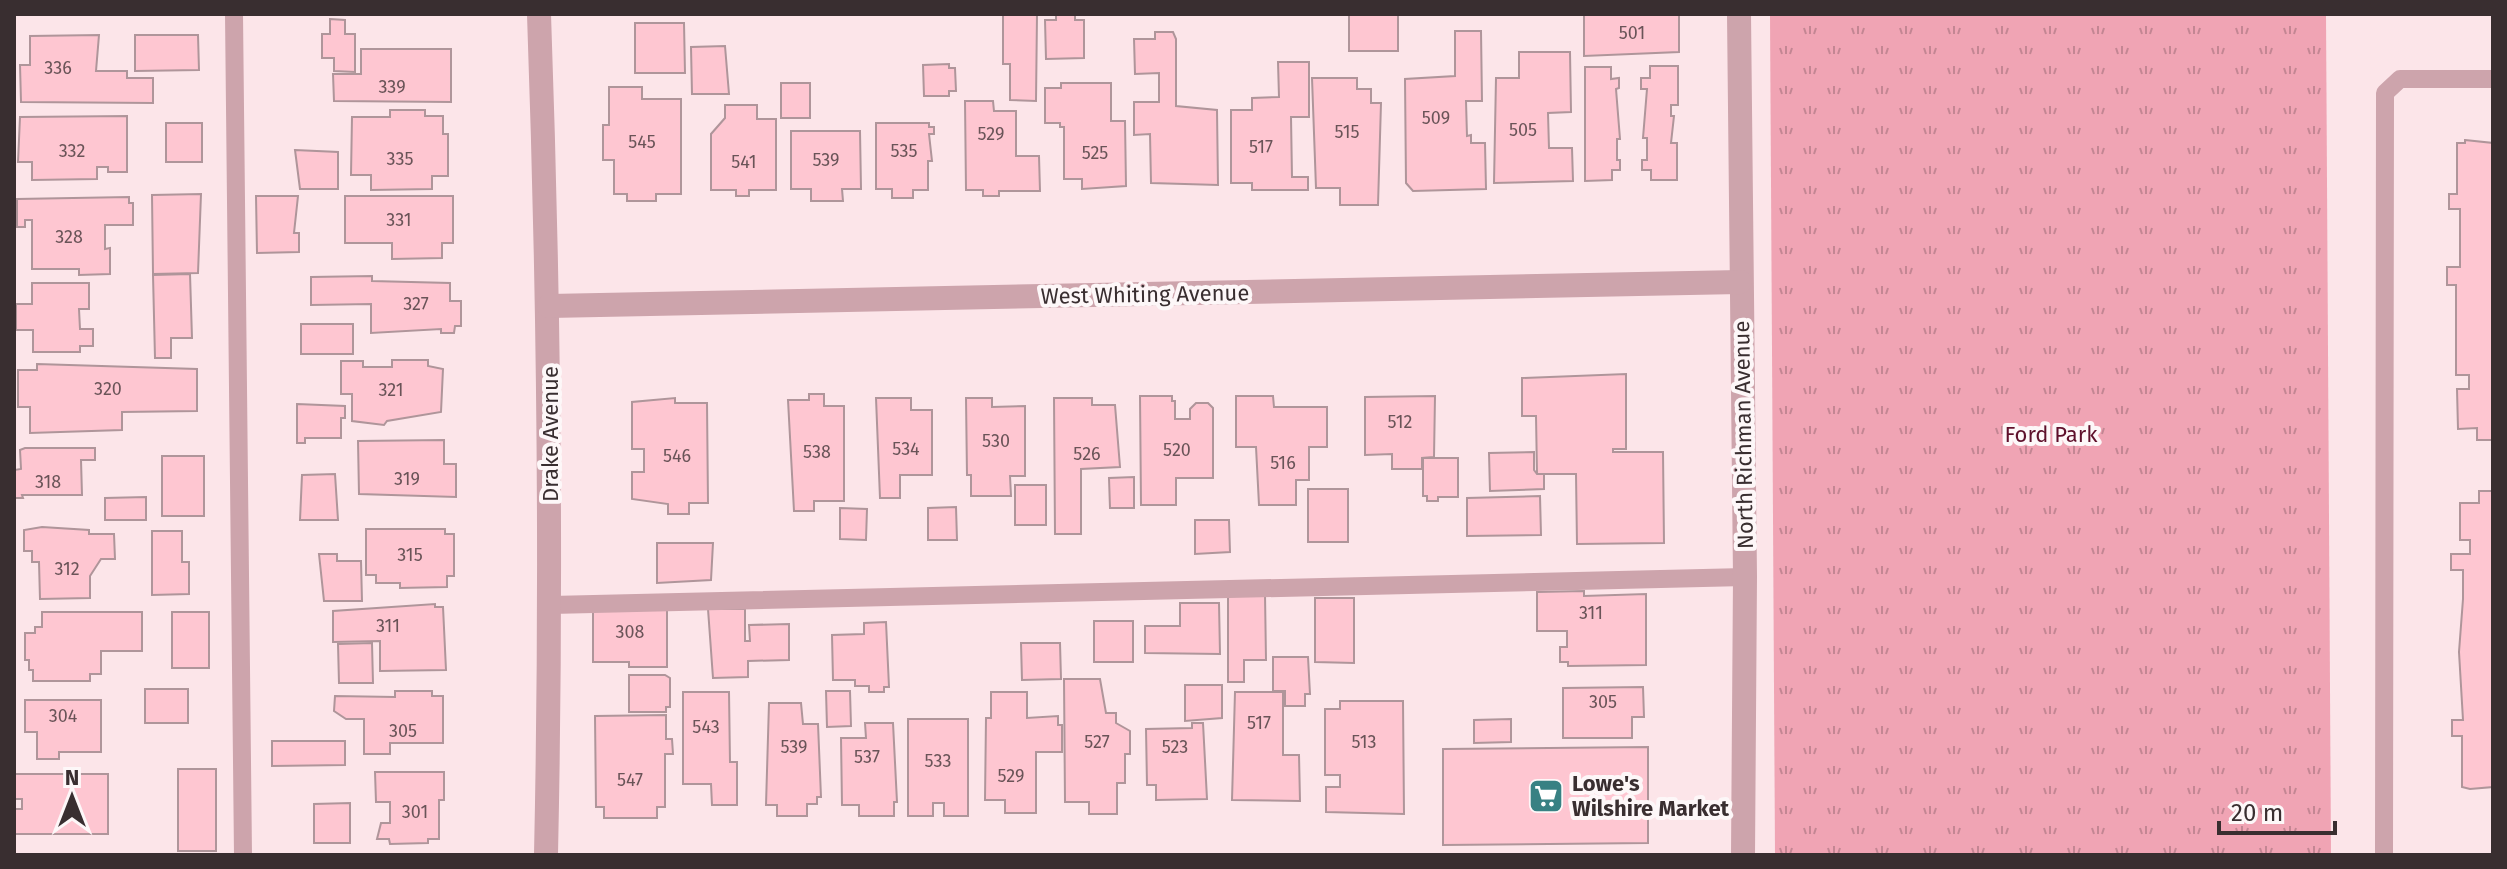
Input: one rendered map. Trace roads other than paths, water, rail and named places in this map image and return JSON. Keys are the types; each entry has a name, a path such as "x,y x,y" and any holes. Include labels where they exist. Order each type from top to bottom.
{"street":[{"name":"Drake Avenue","path":"539,14 549,306 551,605 546,855"},
{"name":"North Richman Avenue","path":"1739,14 1745,577 1743,855"},
{"name":"West Whiting Avenue","path":"549,306 1740,282"}],"lane":[{"path":"234,14 243,855"},
{"path":"2384,855 2385,93 2400,79 2493,79"},
{"path":"551,605 1745,577"}],"place":[{"name":"Lowe's Wilshire Market","path":"1546,796"}],"park label":[{"name":"Ford Park","path":"2051,434"}]}
